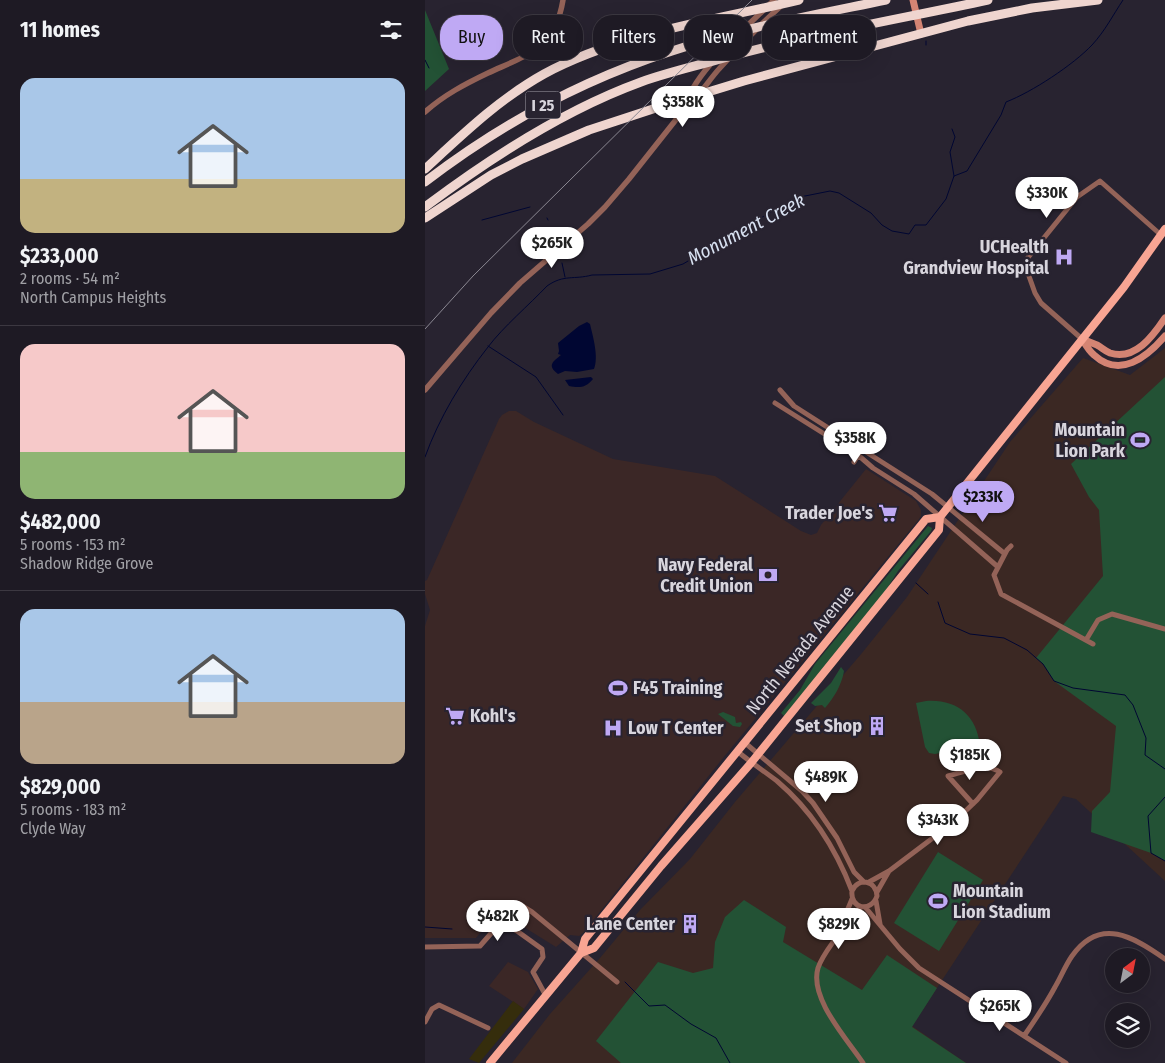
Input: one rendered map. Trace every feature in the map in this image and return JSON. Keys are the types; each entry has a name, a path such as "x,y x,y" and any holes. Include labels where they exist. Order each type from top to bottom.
{"highway":[{"path":"425,169 493,108 518,90 543,74 596,50 630,40 799,0"},
{"name":"I 25","path":"425,182 487,138 549,102 625,68 672,51 786,21 886,0"},
{"name":"I 25","path":"425,207 459,180 530,135 593,103 641,82 765,46 987,0"},
{"path":"425,218 499,171 589,130 744,81 1005,12 1098,0"}],"main road":[{"path":"913,0 921,34"},
{"name":"North Nevada Avenue","path":"581,954 594,948 661,866 758,755 847,645 939,530 940,517 1129,280 1163,232"},
{"path":"1082,339 1098,345 1109,352 1120,355 1127,354 1135,351 1155,333 1165,318"},
{"path":"1082,339 1092,354 1101,360 1119,365 1137,361 1146,356 1165,336"},
{"name":"North Nevada Avenue","path":"491,1063 581,954 585,939 926,519 940,517"}],"street":[{"path":"425,112 459,87 536,50 555,27 563,0"},
{"path":"686,107 690,94 710,65 774,0"},
{"path":"425,390 491,313 520,283 600,212 717,71 751,34 787,0"},
{"path":"1082,339 1050,312 1038,299 1025,265 1026,260 1077,197 1099,181 1163,232"},
{"path":"780,390 794,406 932,494 1005,554"},
{"path":"775,403 858,454 873,468 913,494 998,567"},
{"path":"831,448 839,434"},
{"path":"853,462 862,449"},
{"path":"1011,546 994,575 1001,594 1093,644"},
{"path":"1085,640 1098,620 1112,614 1165,629"},
{"path":"744,742 802,791 813,803 837,838 854,872 866,882 872,884 877,892"},
{"path":"737,751 788,792 818,826 852,891 852,899 845,921 820,963 817,974 817,988 826,1010 863,1063"},
{"path":"852,891 856,884 866,882 889,871 954,822 973,804 999,772 994,768 986,767 948,776 973,804"},
{"path":"880,924 875,901 877,892 889,871"},
{"path":"852,899 880,924 900,949 919,968 1066,1063"},
{"path":"845,921 863,907 873,904 875,901"},
{"path":"519,904 617,982"},
{"path":"425,947 480,946 501,922 543,949 543,957 533,972 546,996"},
{"path":"1025,1036 1071,958 1081,945 1089,939 1104,934 1119,934 1138,941 1165,959"},
{"path":"425,1022 432,1009 439,1005 488,1028"}],"shaded area":[{"path":"1165,348 1165,881 1076,799 1063,796 912,1026 966,1063 512,1063 550,1014 640,910 690,859 735,802 862,653 907,597 1010,442 1083,358 1130,375"},
{"path":"509,411 516,411 534,422 613,459 715,476 801,531 811,535 817,533 821,525 866,469 916,501 921,510 919,519 723,758 583,933 579,936 570,935 556,947 498,911 476,938 425,938 425,626 430,610 425,594 425,581 499,419"},
{"path":"508,962 528,972 538,989 524,1009 489,986"}],"green space":[{"path":"425,10 440,47 440,60 445,60 449,69 425,91"},
{"path":"1165,377 1165,861 1151,853 1091,832 1092,811 1110,792 1116,726 1054,681 1043,664 1036,658 1103,576 1099,510 1089,497 1071,464"},
{"path":"928,526 932,528 931,531 784,716 781,713 800,690 815,664"},
{"path":"841,667 844,671 843,676 831,700 825,708 822,705 815,706 811,703 831,683"},
{"path":"926,701 947,703 963,711 974,725 980,745 935,754 929,753 925,747 916,703"},
{"path":"723,712 735,717 736,723 741,722 740,727 733,726 718,714"},
{"name":"Mountain Lion Stadium","path":"938,852 983,880 939,951 894,923"},
{"path":"744,900 786,927 783,942 862,990 887,955 937,988 912,1027 966,1063 621,1063 596,1041 658,962 693,973 713,968 715,942 725,917"}],"sand":[{"path":"513,1001 524,1009 479,1063 469,1059"}],"water":[{"path":"587,322 590,324 595,347 596,359 594,369 577,372 565,371 558,374 552,368 552,363 561,355 558,354 558,343"},
{"path":"591,377 593,379 590,382 585,386 579,387 569,386 565,380"}],"waterway":[{"name":"Monument Creek","path":"425,457 444,414 478,360 494,339 553,282 592,275 650,274 683,264 800,197 830,191 839,193 871,213 882,225 892,231 909,234 915,225 926,225 946,199 954,176 967,171 1001,115 1006,102 1040,85 1084,53 1101,34 1123,0"},
{"path":"425,60 429,68"},
{"path":"952,129 955,137 950,152 954,176"},
{"path":"482,220 530,207"},
{"path":"562,263 565,277"},
{"path":"488,346 536,377 563,415"},
{"path":"916,583 928,594"},
{"path":"938,602 945,623 970,634 1004,638 1027,650 1043,664 1054,681 1073,688 1125,695 1133,705 1146,738 1145,755 1165,769"},
{"path":"1165,797 1148,816 1151,853 1165,861"},
{"path":"425,927 452,929"},
{"path":"625,982 649,1006 665,1005 691,1024 716,1038 730,1063"}],"railway":[{"path":"425,329 473,276 752,0"}],"place":[{"name":"UCHealth Grandview Hospital","path":"1064,257"},
{"name":"Mountain Lion Park","path":"1140,440"},
{"name":"Trader Joe's","path":"888,513"},
{"name":"Navy Federal Credit Union","path":"768,575"},
{"name":"F45 Training","path":"618,688"},
{"name":"Kohl's","path":"455,716"},
{"name":"Set Shop","path":"877,726"},
{"name":"Low T Center","path":"613,728"},
{"name":"Mountain Lion Stadium","path":"938,901"},
{"name":"Lane Center","path":"690,924"}]}
